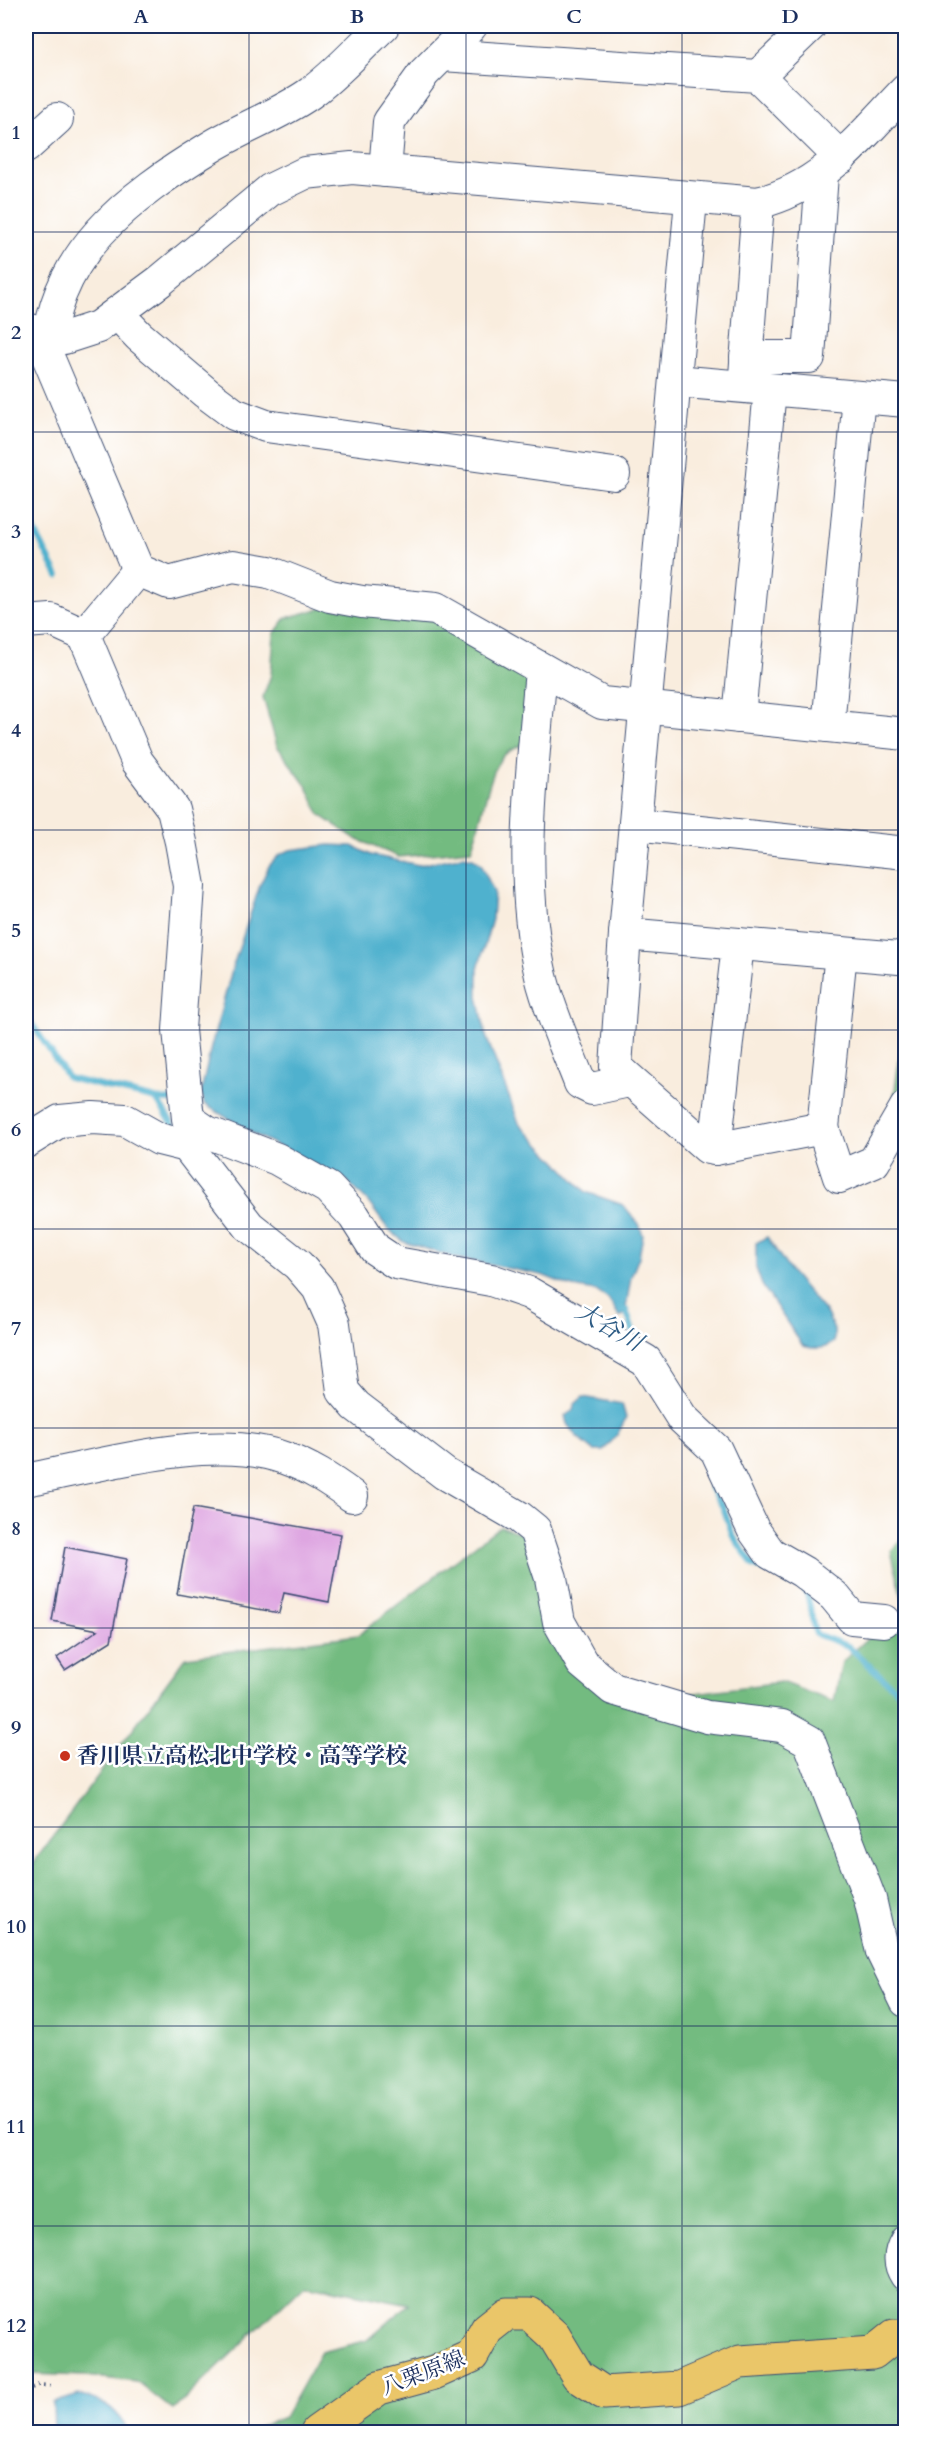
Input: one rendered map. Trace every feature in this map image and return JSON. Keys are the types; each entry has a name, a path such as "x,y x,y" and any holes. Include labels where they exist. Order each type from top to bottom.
{"main road":[{"name":"八栗原線","path":"317,2433 379,2388 434,2373 472,2356 487,2329 506,2314 530,2314 554,2336 578,2376 604,2393 679,2388 740,2362 873,2353 894,2336 906,2336"}],"street":[{"path":"37,332 93,237 129,202 209,147 309,94 383,26"},
{"path":"385,171 388,122 424,74 471,26"},
{"path":"758,76 807,26"},
{"path":"442,55 758,76 831,166 809,357 753,378"},
{"path":"37,332 64,338 98,327 270,190 305,173 352,168 691,200 758,203 784,197 831,166 906,90"},
{"path":"26,147 57,119"},
{"path":"691,200 625,934 616,1067 629,1081 708,1148 715,1149 823,1128"},
{"path":"739,717 758,203"},
{"path":"117,313 139,336 206,393 234,414 266,426 614,474"},
{"path":"37,332 138,570 169,583 233,566 269,572 330,596 362,602 436,609 602,703 906,734"},
{"path":"675,381 753,378 859,397 906,401"},
{"path":"828,726 859,397"},
{"path":"84,635 138,570"},
{"path":"26,622 51,620 84,635 137,761 173,809 182,842 189,886 179,1030 188,1132 249,1226 298,1265 318,1288 334,1324 343,1391 356,1406 445,1474 519,1517 535,1530 550,1578 559,1622 582,1663 613,1689 707,1717 782,1726 808,1740 870,1899 882,1952 906,2001"},
{"path":"541,669 528,826 531,907 541,977 580,1083 592,1089 629,1081"},
{"path":"635,824 906,853"},
{"path":"625,934 899,958 906,954"},
{"path":"715,1149 738,944"},
{"path":"841,953 823,1128 839,1177 874,1162 906,1107"},
{"path":"26,1142 60,1121 93,1118 125,1119 159,1140 188,1132 207,1132 277,1159 328,1188 349,1210 375,1249 396,1263 490,1280 529,1293 646,1361 682,1418 716,1450 753,1529 770,1553 803,1572 834,1596 852,1618 884,1621"},
{"path":"26,1480 191,1449 235,1449 282,1457 323,1474 352,1496"},
{"path":"906,2241 900,2251 900,2267 906,2275"}],"path":[{"path":"26,2390 39,2385 54,2386"}],"green space":[{"path":"326,607 434,619 531,677 524,744 505,754 498,763 471,850 399,857 356,839 320,815 307,787 277,746 263,697 271,675 274,634 286,618"},
{"path":"905,1018 905,1116 893,1103"},
{"path":"500,1526 530,1536 584,1675 688,1694 781,1682 834,1702 842,1662 875,1632 905,1618 905,2432 247,2432 284,2417 321,2352 368,2340 409,2304 305,2283 173,2410 137,2382 86,2376 26,2374 26,1873 186,1657 358,1635"},
{"path":"905,1536 905,1609 891,1551"}],"water":[{"path":"329,845 353,846 371,855 419,865 464,856 473,858 481,864 494,892 492,919 478,969 478,996 486,1036 519,1123 586,1192 623,1205 639,1224 643,1235 639,1257 631,1277 625,1314 620,1317 608,1299 596,1291 572,1287 542,1275 456,1258 404,1242 388,1229 368,1202 346,1180 252,1133 204,1104 201,1093 233,966 260,885 269,866 279,855 290,850"},
{"path":"767,1237 790,1271 827,1314 834,1330 834,1342 830,1345 819,1348 803,1346 762,1285 756,1268 756,1243"},
{"path":"583,1397 622,1404 626,1418 617,1435 603,1451 594,1451 576,1436 567,1424 565,1416"},
{"path":"79,2395 95,2399 109,2407 129,2432 54,2432 53,2403"}],"building":[{"path":"193,1508 341,1534 329,1602 284,1593 279,1613 177,1594"},
{"path":"65,1547 127,1559 111,1641 65,1670 57,1658 98,1630 52,1621"}],"waterway":[{"name":"大谷川","path":"26,514 58,576"},
{"path":"26,1015 68,1078 156,1099 178,1132"},
{"path":"156,1099 178,1101"},
{"path":"626,1310 637,1343"},
{"name":"大谷川","path":"705,1456 711,1489 723,1507 733,1536 754,1566 776,1573"},
{"name":"大谷川","path":"805,1590 816,1634 848,1646 906,1699"}],"place":[{"name":"香川県立高松北中学校・高等学校","path":"65,1756"}]}
